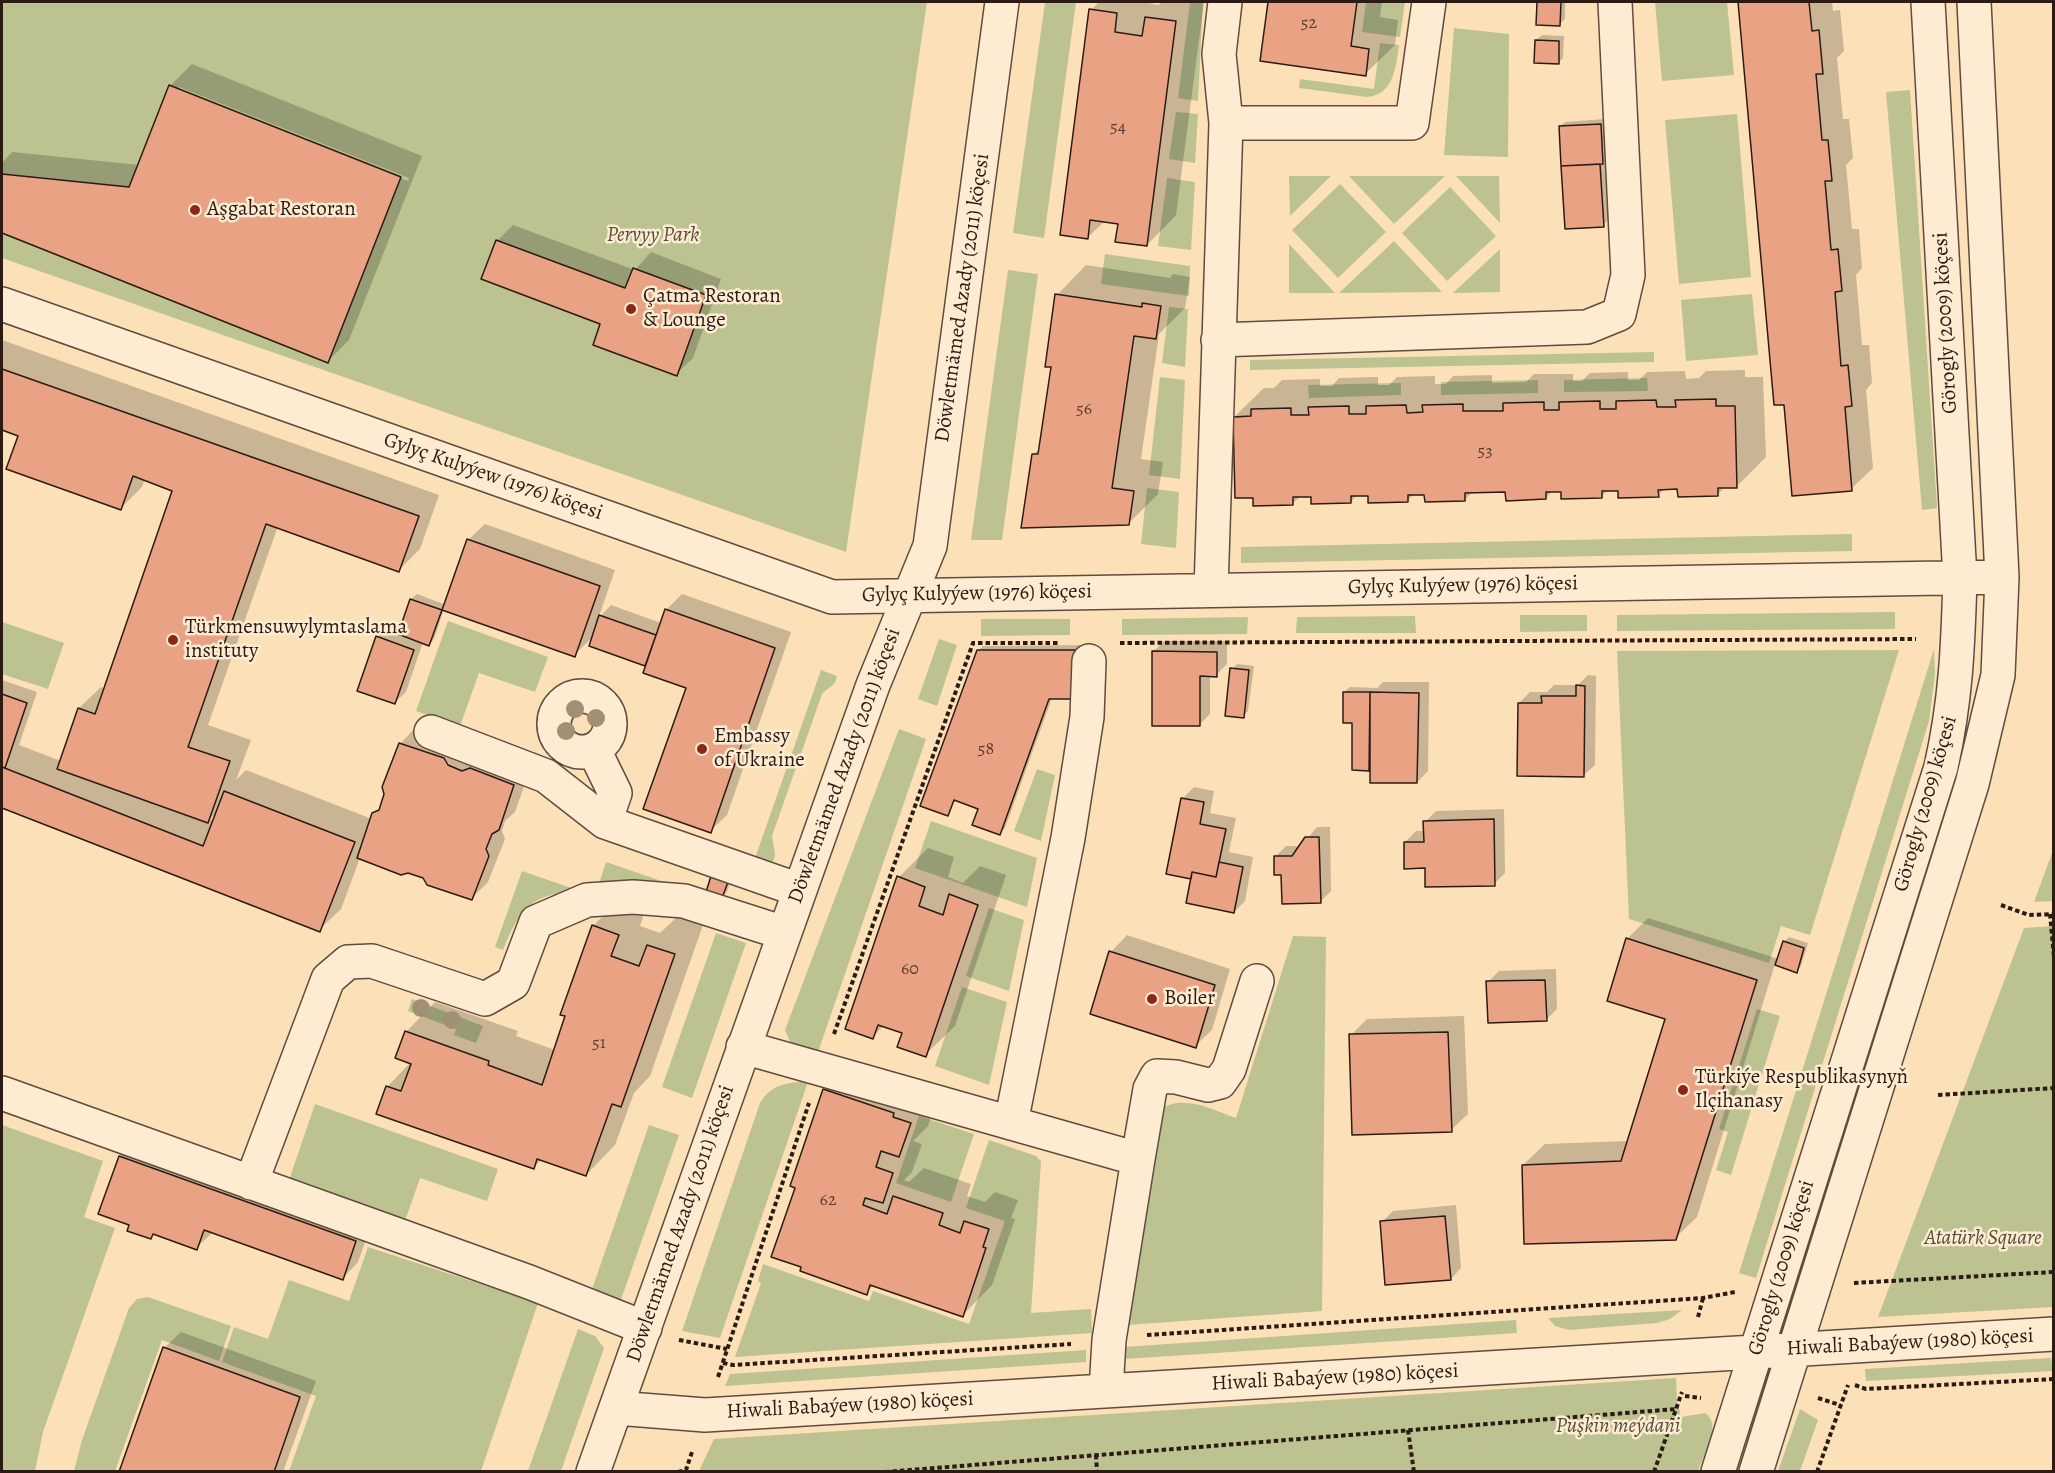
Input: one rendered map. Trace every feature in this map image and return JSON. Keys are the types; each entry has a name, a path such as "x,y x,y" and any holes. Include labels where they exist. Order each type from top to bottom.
{"street":[{"name":"Döwletmämed Azady (2011) köçesi","path":"592,1472 873,685 930,546 1002,2"},
{"path":"1211,590 1226,123 1219,54 1225,2"},
{"path":"1226,123 1412,123 1429,2"},
{"path":"1218,340 1587,327 1619,314 1628,275 1615,2"},
{"name":"Görogly (2009) köçesi","path":"1718,1472 1941,767 1958,673 1960,578 1928,2"},
{"name":"Görogly (2009) köçesi","path":"1756,1472 1972,784 1998,675 2002,577 1974,2"},
{"name":"Gylyç Kulyýew (1976) köçesi","path":"2,304 832,597 2002,577"},
{"path":"1011,1123 1068,838 1100,652"},
{"path":"587,696 601,703 609,717 609,734 594,750 576,752 558,739 553,723 558,707 571,697 587,696"},
{"path":"431,732 546,776 605,822 799,890"},
{"path":"531,770 540,751 558,739"},
{"path":"594,750 615,794 605,822"},
{"path":"251,1183 328,979 348,962 372,961 485,999 513,983 536,922 587,900 622,898 684,900 784,933"},
{"path":"1106,1390 1109,1340 1150,1089 1157,1076 1176,1077 1208,1085 1221,1082 1229,1069 1257,981"},
{"path":"743,1047 1138,1159"},
{"path":"2,1093 529,1282 645,1328"},
{"name":"Hiwali Babaýew (1980) köçesi","path":"616,1408 705,1414 2054,1334"}],"path":[{"path":"1100,652 1916,639"},
{"path":"716,1380 822,1069 973,643 1062,643"},
{"path":"2001,905 2029,915 2052,914 2054,957"},
{"path":"1938,1095 2054,1088"},
{"path":"1845,1284 2054,1272"},
{"path":"1141,1336 1703,1298 1744,1291"},
{"path":"1698,1319 1703,1298"},
{"path":"679,1340 727,1349"},
{"path":"723,1363 745,1365 1078,1344"},
{"path":"1817,1472 1851,1375"},
{"path":"1848,1383 1866,1389 2054,1378"},
{"path":"1654,1472 1682,1395 1702,1399"},
{"path":"1808,1395 1840,1405"},
{"path":"885,1472 1676,1409"},
{"path":"1408,1430 1414,1472"},
{"path":"678,1472 687,1471 695,1443"},
{"path":"1095,1455 1097,1472"},
{"path":"981,1464 981,1472"}],"green space":[{"name":"Pervyy Park","path":"2,2 927,2 846,552 2,258"},
{"path":"1045,2 1076,2 1044,238 1013,233"},
{"path":"1190,2 1203,2 1198,101 1178,98"},
{"path":"1366,2 1405,2 1400,37 1362,32"},
{"path":"1655,2 1727,2 1734,75 1662,81"},
{"path":"1454,28 1509,34 1508,157 1444,155"},
{"path":"1380,43 1399,45 1392,78 1383,91 1376,95 1367,97 1299,88 1300,79 1374,89"},
{"path":"1910,90 1937,508 1922,510 1886,92"},
{"path":"1176,112 1198,114 1195,163 1169,159"},
{"path":"1737,114 1751,277 1679,284 1665,120"},
{"path":"1289,176 1331,176 1290,216"},
{"path":"1349,176 1445,176 1394,224"},
{"path":"1456,176 1499,176 1500,223"},
{"path":"1167,178 1195,182 1191,250 1158,246"},
{"path":"1340,184 1386,232 1338,278 1292,230"},
{"path":"1450,187 1496,236 1447,281 1402,233"},
{"path":"1394,241 1442,292 1339,293"},
{"path":"1289,244 1335,293 1289,293"},
{"path":"1500,249 1500,292 1453,293"},
{"path":"1105,254 1190,266 1189,296 1101,284"},
{"path":"1008,270 1038,274 1002,540 971,540"},
{"path":"1752,294 1758,355 1686,361 1681,300"},
{"path":"1169,307 1188,309 1185,367 1162,363"},
{"path":"1654,352 1654,362 1250,370 1250,360"},
{"path":"1160,377 1185,380 1180,479 1149,475"},
{"path":"1647,378 1648,391 1564,392 1564,380"},
{"path":"1538,380 1538,393 1441,395 1441,382"},
{"path":"1401,383 1401,395 1309,398 1308,385"},
{"path":"1147,488 1179,492 1176,548 1141,544"},
{"path":"1852,534 1852,551 1241,563 1241,547"},
{"path":"1895,612 1895,629 1617,631 1617,615"},
{"path":"1520,615 1587,615 1587,631 1520,632"},
{"path":"1415,616 1416,633 1296,633 1297,617"},
{"path":"1248,617 1247,634 1122,635 1122,619"},
{"path":"981,619 1070,619 1070,635 981,636"},
{"path":"448,621 548,657 535,692 479,673 460,726 416,711"},
{"path":"2,622 64,643 48,689 2,674"},
{"path":"939,639 957,645 937,706 918,699"},
{"path":"1934,649 1935,674 1929,721 1756,1278 1739,1273"},
{"path":"1899,650 1810,935 1781,926 1769,963 1629,919 1617,651"},
{"path":"821,670 837,676 836,680 822,694 772,836 775,855 771,867 754,861"},
{"path":"899,729 926,739 817,1055 791,1044 785,1030"},
{"path":"1037,769 1055,775 1041,841 1014,831"},
{"path":"931,821 1037,858 1027,907 915,868"},
{"path":"2053,850 2053,901 2034,902"},
{"path":"606,862 679,887 597,890"},
{"path":"522,871 583,892 552,895 531,904 516,922 503,950 495,947"},
{"path":"989,908 1024,920 1009,991 966,976"},
{"name":"Atatürk Square","path":"2053,926 2053,1307 1878,1317 2024,928"},
{"path":"716,933 746,943 692,1098 662,1087"},
{"path":"1293,936 1326,937 1322,1311 1127,1325 1161,1109 1179,1103 1189,1103 1236,1118"},
{"path":"962,987 1007,1002 989,1085 935,1066"},
{"path":"412,999 483,1026 476,1043 454,1035 456,1029 408,1011"},
{"path":"1757,1009 1780,1016 1731,1175 1716,1170 1728,1132 1719,1129"},
{"path":"808,1082 720,1338 682,1331 760,1103 769,1092 781,1085"},
{"path":"315,1104 498,1169 487,1201 420,1178 405,1221 289,1180"},
{"path":"919,1116 974,1134 951,1202 896,1183"},
{"path":"2,1125 103,1161 84,1217 115,1228 43,1432 35,1471 2,1471"},
{"path":"649,1125 679,1135 618,1308 589,1298"},
{"path":"989,1140 1036,1156 1041,1161 1031,1313 1091,1309 1092,1333 735,1357 761,1283 758,1281 763,1264 869,1301 873,1291 969,1324 1005,1221 966,1208"},
{"path":"368,1247 538,1303 481,1471 289,1471 316,1396 222,1362 234,1327 268,1339 289,1280 349,1301"},
{"path":"148,1297 231,1326 219,1361 162,1340 115,1471 74,1471 82,1440 129,1308 137,1299"},
{"path":"1682,1310 1670,1319 1657,1323 1569,1330 1555,1326 1548,1318"},
{"path":"1516,1320 1517,1333 1125,1359 1124,1347"},
{"path":"578,1329 595,1336 604,1348 561,1471 528,1471"},
{"path":"1086,1350 1086,1362 725,1386 730,1374"},
{"path":"2051,1358 2053,1371 1866,1381 1865,1369"},
{"name":"Puşkin meýdani","path":"1676,1378 1677,1400 1681,1417 1705,1413 1712,1425 1710,1440 1698,1471 699,1471 714,1439"},
{"path":"1800,1409 1818,1420 1800,1471 1778,1471"}],"building":[{"path":"1268,2 1357,2 1351,46 1369,49 1366,76 1260,61"},
{"path":"1537,2 1561,2 1560,26 1536,25"},
{"path":"1738,2 1809,2 1812,31 1819,30 1823,74 1816,74 1822,140 1828,140 1832,181 1825,181 1831,250 1838,249 1842,291 1835,292 1841,366 1848,365 1852,406 1845,407 1852,491 1792,496 1784,405 1774,405"},
{"path":"1089,9 1117,13 1115,32 1142,36 1145,17 1176,21 1147,246 1115,242 1118,224 1090,220 1088,239 1060,235"},
{"path":"1535,40 1559,41 1559,64 1534,63"},
{"name":"Aşgabat Restoran","path":"169,85 401,177 328,363 2,233 2,174 129,187"},
{"path":"1601,124 1603,164 1561,166 1559,126"},
{"path":"1600,164 1604,227 1565,229 1561,166"},
{"name":"Çatma Restoran & Lounge","path":"496,240 625,288 633,268 706,295 677,376 593,345 600,324 481,279"},
{"path":"1055,294 1142,307 1142,303 1161,306 1156,339 1134,336 1112,488 1134,491 1129,525 1021,528 1032,454 1038,454 1051,367 1045,367"},
{"name":"Türkmensuwylymtaslama instituty","path":"2,369 419,516 399,572 266,524 188,747 230,761 208,823 57,769 78,708 95,714 172,491 133,476 121,510 6,469 18,436 2,430"},
{"path":"1716,399 1716,406 1735,406 1737,488 1718,488 1718,496 1678,497 1677,489 1658,490 1659,497 1618,498 1618,491 1602,491 1602,498 1561,499 1561,492 1546,492 1546,499 1506,501 1505,492 1465,493 1465,501 1425,502 1424,495 1408,495 1408,502 1368,503 1368,496 1351,496 1351,503 1311,504 1311,497 1293,497 1293,505 1253,506 1253,498 1235,498 1233,417 1251,416 1251,409 1291,408 1291,415 1309,415 1308,407 1349,406 1349,414 1366,414 1366,406 1406,405 1407,413 1423,412 1422,405 1463,404 1463,411 1503,411 1503,403 1544,402 1544,410 1559,410 1559,402 1600,401 1600,409 1616,409 1616,401 1656,400 1657,407 1676,407 1675,400"},
{"path":"467,539 600,586 575,657 442,610"},
{"path":"410,599 442,610 429,646 398,634"},
{"name":"Embassy of Ukraine","path":"665,609 775,648 711,833 643,809 686,688 643,673"},
{"path":"599,615 656,635 645,666 589,646"},
{"path":"376,636 414,650 395,704 357,691"},
{"path":"977,650 1075,650 1075,699 1049,699 1000,835 972,825 978,809 954,800 948,816 920,806"},
{"path":"1152,651 1217,652 1217,677 1200,676 1200,726 1152,726"},
{"path":"1230,668 1249,670 1244,718 1225,716"},
{"path":"1576,685 1585,686 1584,777 1517,776 1518,703 1542,703 1541,696 1576,696"},
{"path":"1343,692 1370,692 1369,771 1352,770 1352,723 1343,723"},
{"path":"1370,692 1419,693 1417,783 1370,783"},
{"path":"2,694 27,703 5,768 2,767"},
{"path":"399,743 444,758 448,765 462,771 470,768 514,785 499,830 492,834 486,849 489,856 472,900 427,885 423,878 408,873 401,875 357,858 372,813 379,810 384,794 382,787"},
{"path":"2,767 203,846 224,791 355,842 320,932 2,808"},
{"path":"1181,798 1204,802 1200,824 1226,829 1216,877 1192,872 1191,879 1166,874"},
{"path":"1494,819 1495,886 1425,887 1425,868 1404,869 1404,842 1424,842 1423,821"},
{"path":"1305,837 1319,837 1321,903 1282,904 1281,875 1274,875 1274,856 1292,856"},
{"path":"1219,862 1243,867 1234,913 1186,903 1192,872 1216,877"},
{"path":"711,876 728,882 722,898 706,892"},
{"path":"897,876 925,887 919,906 943,915 949,894 978,905 926,1057 897,1047 902,1033 878,1025 873,1039 845,1029"},
{"path":"592,925 619,935 611,956 639,966 647,945 675,954 621,1107 612,1104 586,1176 537,1159 534,1169 376,1114 386,1086 401,1091 411,1064 395,1058 405,1031 489,1061 488,1065 542,1085 565,1016 560,1015"},
{"name":"Türkiýe Respublikasynyň Ilçihanasy","path":"1626,938 1757,980 1676,1240 1524,1244 1522,1165 1621,1161 1665,1019 1607,1001"},
{"path":"1783,941 1804,948 1797,973 1775,965"},
{"name":"Boiler","path":"1109,951 1215,985 1196,1048 1090,1014"},
{"path":"1545,980 1547,1021 1488,1023 1486,981"},
{"path":"1448,1032 1452,1132 1352,1135 1349,1034"},
{"path":"823,1089 894,1113 893,1117 911,1123 899,1157 881,1151 876,1167 893,1173 883,1203 865,1198 863,1205 887,1214 893,1196 943,1213 939,1225 960,1233 964,1221 989,1229 983,1247 986,1248 963,1317 870,1285 867,1295 800,1271 801,1267 771,1257 795,1188 790,1186"},
{"path":"119,1156 356,1241 343,1280 204,1230 197,1250 153,1234 151,1239 127,1231 129,1225 98,1214"},
{"path":"1445,1216 1451,1280 1385,1285 1380,1221"},
{"path":"163,1347 300,1397 274,1472 119,1472"}],"place":[{"name":"Aşgabat Restoran","path":"195,210"},
{"name":"Çatma Restoran & Lounge","path":"631,309"},
{"name":"Türkmensuwylymtaslama instituty","path":"173,640"},
{"name":"Embassy of Ukraine","path":"702,749"},
{"name":"Boiler","path":"1152,999"},
{"name":"Türkiýe Respublikasynyň Ilçihanasy","path":"1683,1090"}]}
